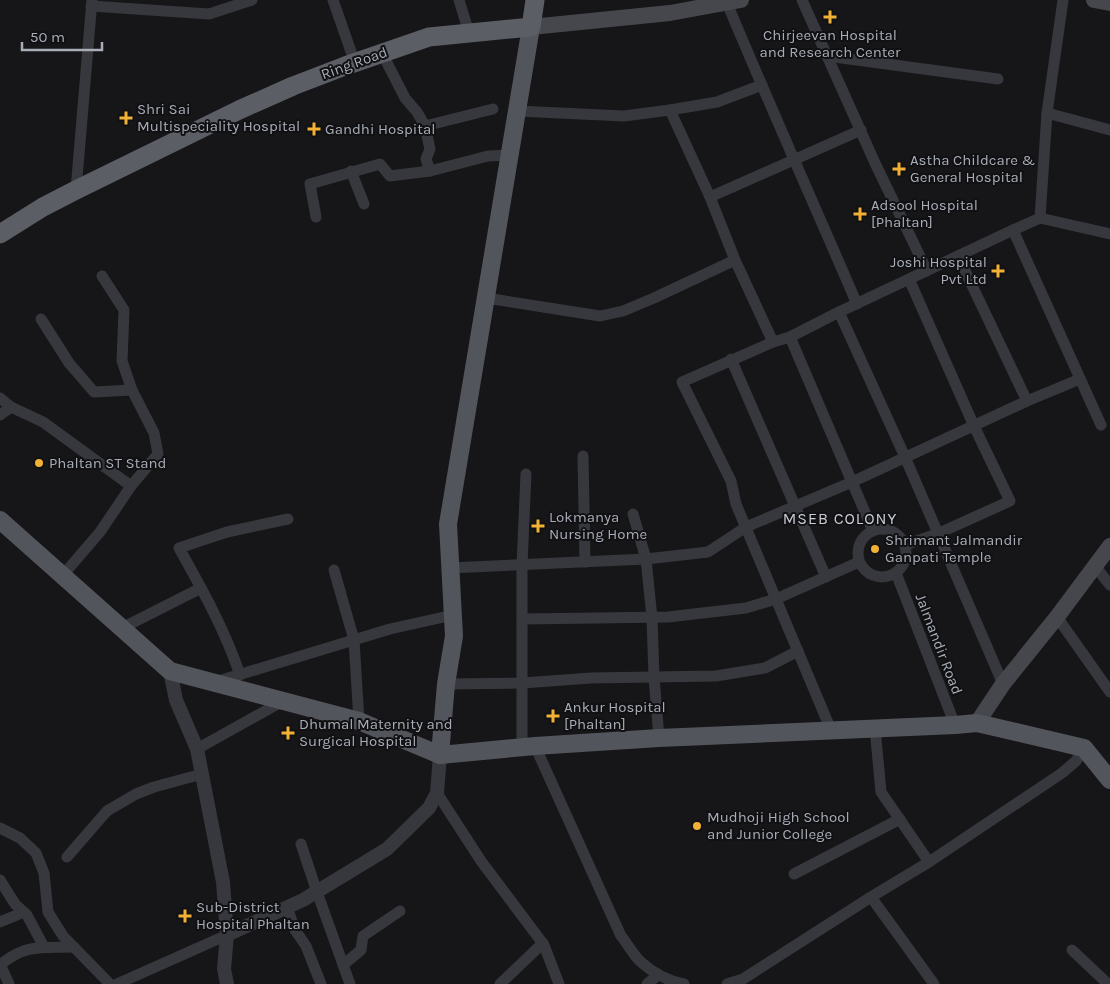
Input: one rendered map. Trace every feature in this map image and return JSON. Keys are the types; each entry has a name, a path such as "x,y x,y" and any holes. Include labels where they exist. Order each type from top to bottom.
{"highway":[{"path":"531,27 535,0"},
{"name":"Ring Road","path":"0,234 43,207 239,110 354,62 429,37 531,27"}],"main road":[{"path":"1094,0 1110,3"},
{"name":"Ring Road","path":"531,27 670,13 734,1"},
{"path":"440,755 446,684 454,636 448,524 531,27"},
{"path":"0,520 170,671 359,721 440,755 529,746 659,738 955,726 977,723 1084,748 1110,780"},
{"path":"977,723 1003,684 1057,617 1110,546"}],"street":[{"path":"209,14 211,0"},
{"path":"76,190 92,3 209,14 252,0"},
{"path":"333,0 354,62"},
{"path":"459,0 468,33"},
{"path":"802,0 927,271"},
{"path":"1040,218 1047,113 1063,0"},
{"path":"734,1 762,86 857,304"},
{"path":"382,53 405,98 417,112 425,126 430,149 426,159 430,171"},
{"path":"828,56 998,79"},
{"path":"517,111 624,116 717,102 762,86"},
{"path":"425,126 493,109"},
{"path":"670,110 710,196 735,260 773,342"},
{"path":"1047,113 1110,130"},
{"path":"710,196 861,130"},
{"path":"316,217 310,184 380,164 390,176 430,171 488,156 510,155"},
{"path":"352,171 364,204"},
{"path":"831,730 736,504 731,481 682,382 773,342 790,337 839,312 1040,218 1110,234"},
{"path":"1013,230 1101,425"},
{"path":"958,256 1027,401"},
{"path":"486,298 600,316 623,311 735,260"},
{"path":"63,576 100,532 130,486 158,454 154,433 132,390 122,361 124,310 102,276"},
{"path":"905,545 937,534 1010,501 974,426 909,279"},
{"path":"839,312 905,457 1003,684"},
{"path":"41,319 69,363 94,392 132,390"},
{"path":"790,337 873,530"},
{"path":"732,360 826,577"},
{"path":"450,568 646,559 708,552 746,527 852,482 1027,401 1080,379"},
{"path":"0,398 11,407 43,422 130,486"},
{"path":"0,415 11,407"},
{"path":"583,456 585,562"},
{"path":"526,474 522,565 522,683 529,746 621,936 640,961 658,975 679,984"},
{"path":"633,514 646,559 652,618 659,738"},
{"path":"240,675 213,610 179,548 227,532 288,519"},
{"path":"873,530 888,530 895,533 905,545 905,561 902,568 896,573 882,578 868,573 859,562 860,544 867,534 873,530"},
{"path":"522,619 668,618 746,608 776,599 859,562"},
{"path":"1095,566 1110,586"},
{"path":"334,570 354,640 359,721"},
{"name":"Jalmandir Road","path":"896,573 955,726"},
{"path":"122,628 201,588"},
{"path":"214,682 390,629 453,615"},
{"path":"1057,617 1110,692"},
{"path":"446,684 522,683 591,678 716,676 765,668 798,651"},
{"path":"170,671 176,700 198,749 223,882 227,935 224,969 227,984"},
{"path":"198,749 283,701"},
{"path":"875,728 881,792 929,862"},
{"path":"727,984 745,982 871,896 929,862 1062,773 1076,761 1084,748"},
{"path":"117,984 302,900 387,849 429,808 437,793 440,755"},
{"path":"67,857 107,811 136,794 202,774"},
{"path":"437,793 481,861 543,943 559,984"},
{"path":"794,874 900,819"},
{"path":"0,828 20,838 36,853 44,873 48,912 63,936 110,984"},
{"path":"301,844 316,892 350,984"},
{"path":"0,880 15,904 27,915 44,947"},
{"path":"871,896 934,984"},
{"path":"287,907 295,930 306,946 320,984"},
{"path":"343,965 361,950 363,936 400,911"},
{"path":"0,922 24,912"},
{"path":"500,984 543,943"},
{"path":"9,984 0,965 10,956 25,950 44,947 74,947"},
{"path":"1072,950 1108,984"},
{"path":"647,984 658,975"}],"place":[{"name":"Chirjeevan Hospital and Research Center","path":"830,17"},
{"name":"Shri Sai Multispeciality Hospital","path":"126,118"},
{"name":"Gandhi Hospital","path":"314,129"},
{"name":"Astha Childcare & General Hospital","path":"899,169"},
{"name":"Adsool Hospital [Phaltan]","path":"860,214"},
{"name":"Joshi Hospital Pvt Ltd","path":"998,271"},
{"name":"Phaltan ST Stand","path":"39,463"},
{"name":"Lokmanya Nursing Home","path":"538,526"},
{"name":"Shrimant Jalmandir Ganpati Temple","path":"875,549"},
{"name":"Ankur Hospital [Phaltan]","path":"553,716"},
{"name":"Dhumal Maternity and Surgical Hospital","path":"288,733"},
{"name":"Mudhoji High School and Junior College","path":"697,826"},
{"name":"Sub-District Hospital Phaltan","path":"185,916"}],"district":[{"name":"MSEB COLONY","path":"840,518"}]}
